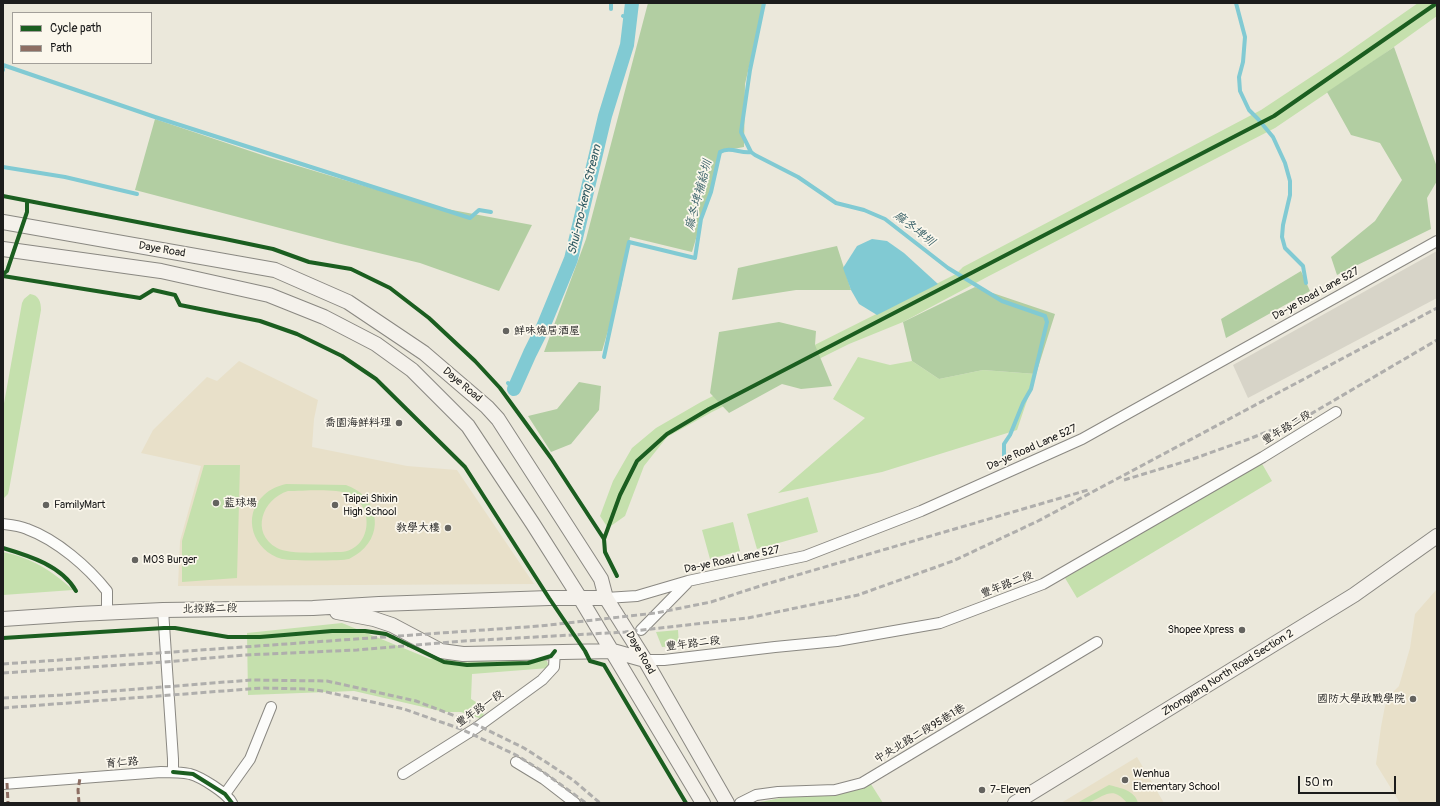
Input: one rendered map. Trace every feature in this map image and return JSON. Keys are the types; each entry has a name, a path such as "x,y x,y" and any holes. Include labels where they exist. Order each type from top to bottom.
{"main road":[{"name":"Daye Road","path":"3,222 275,270 348,302 424,353 487,407 498,419 601,579 606,598 645,660 726,803"},
{"name":"Daye Road","path":"3,249 161,271 269,295 324,317 376,344 412,370 468,426 580,598 703,803"},
{"name":"Zhongyang North Road Section 2","path":"1015,803 1354,595 1437,536"},
{"path":"313,608 379,604 606,598"},
{"path":"313,608 374,619 392,625 441,651 463,654 612,651 645,660"},
{"name":"北投路二段","path":"3,619 163,610 313,608"}],"street":[{"name":"Da-ye Road Lane 527","path":"606,598 637,596 688,581 805,556 921,511 1082,439 1437,241"},
{"name":"豐年路二段","path":"645,660 664,660 775,646 837,641 940,623 1050,581 1263,457 1336,412"},
{"path":"3,524 27,528 57,544 87,568 107,591 107,612"},
{"path":"641,630 688,581"},
{"path":"163,610 173,772"},
{"name":"中央北路二段95巷1巷","path":"740,803 756,796 778,792 835,790 862,783 1097,642"},
{"name":"豐年路一段","path":"403,774 476,728 542,680 554,667 555,651"},
{"path":"225,794 250,759 272,707"},
{"path":"516,762 544,779 575,803"},
{"name":"育仁路","path":"3,784 173,772 192,774 225,794 232,803"}],"shaded area":[{"path":"1437,251 1437,298 1248,398 1233,365"},
{"name":"Taipei Shixin High School","path":"239,361 318,400 314,419 312,447 407,466 457,470 534,584 178,586 180,541 201,466 141,453 153,430 207,377 217,381"},
{"name":"國防大學政戰學院","path":"1437,589 1437,803 1400,803 1376,764 1381,727 1385,706 1394,691 1399,686 1410,648 1415,614"},
{"name":"Wenhua Elementary School","path":"1137,757 1164,803 1061,803"}],"green space":[{"path":"648,3 764,3 745,84 744,147 722,151 692,252 630,237 621,287 602,351 544,352 586,239"},
{"path":"1418,3 1437,3 1437,16 1377,59 1275,128 903,322 849,344 712,412 667,437 644,466 625,516 608,528 600,516 613,481 632,448 656,428 701,402 956,274 963,267 1261,110 1341,57"},
{"path":"1394,47 1437,167 1437,181 1427,198 1431,229 1337,275 1331,257 1375,221 1402,180 1380,143 1351,135 1327,92"},
{"path":"155,119 268,157 431,206 532,225 499,291 420,263 337,243 135,190"},
{"path":"837,246 851,290 796,290 732,300 738,268"},
{"path":"1301,271 1310,291 1226,338 1221,319"},
{"path":"975,287 1055,314 1036,374 983,370 939,379 912,361 903,322"},
{"path":"30,294 39,299 41,310 9,490 8,494 3,499 3,409 22,303"},
{"path":"779,322 816,331 815,345 832,386 801,389 782,384 729,413 710,393 719,332"},
{"path":"858,357 890,365 912,361 939,379 983,370 1036,374 1017,430 882,472 778,493 865,418 833,399"},
{"path":"579,382 601,386 599,410 571,444 551,452 528,416 557,409"},
{"path":"1261,462 1272,481 1077,598 1065,578"},
{"name":"藍球場","path":"204,465 240,465 237,578 182,582 182,541"},
{"path":"286,484 346,485 356,490 370,505 374,514 375,524 373,534 368,544 356,555 344,560 287,560 272,555 257,541 252,522 253,513 257,503 264,495 271,489","holes":["288,491 336,491 349,494 358,500 363,508 366,518 364,536 359,544 351,549 341,552 290,552 277,548 269,542 264,534 262,525 263,517 266,509 272,501 279,495"]},
{"path":"808,497 818,532 757,549 747,514"},
{"path":"733,522 740,551 710,559 702,530"},
{"path":"3,552 32,561 57,576 73,590 3,595"},
{"path":"342,623 430,659 539,657 547,661 549,668 472,674 471,699 486,708 482,719 461,712 445,712 354,691 248,695 247,633"},
{"path":"678,630 679,646 662,647 656,632"},
{"path":"869,781 883,803 755,803"},
{"path":"1109,785 1130,792 1134,795 1138,803 1127,803 1118,795 1113,793 1088,803 1077,803"}],"water":[{"path":"872,239 887,241 904,253 938,284 877,315 859,304 851,290 843,268 857,246"}],"waterway":[{"path":"611,3 611,9"},
{"name":"Shui-mo-keng Stream","path":"514,389 543,327 571,259 605,116 627,45 632,3"},
{"name":"麻冬埤圳","path":"764,3 750,70 741,132 751,152 798,177 836,203 864,210 885,219 948,268 1002,301 1045,316 1047,322 1031,389 1023,403 1010,435 1004,444 1004,457"},
{"path":"1236,3 1245,37 1243,62 1239,77 1240,91 1249,110 1273,137 1285,163 1290,181 1290,195 1283,225 1282,237 1285,248 1303,266 1306,283"},
{"name":"Shui-mo-keng Stream","path":"623,16 630,19"},
{"path":"3,65 155,117 470,218 479,210 491,212"},
{"name":"麻冬埤補給圳","path":"604,357 629,242 695,258 701,219 711,192 720,152 724,150 751,152"},
{"path":"3,167 65,177 137,194"},
{"name":"Shui-mo-keng Stream","path":"508,383 514,389"}],"railway":[{"path":"3,673 245,655 357,650 464,641 625,632 748,618 858,595 953,561 1038,521 1437,308"},
{"path":"1124,480 1190,460 1249,439 1309,415 1437,340"},
{"path":"3,664 540,626 656,613 711,602 763,585 1088,490"},
{"path":"3,698 62,695 251,680 327,681 416,701 471,722 524,748 573,780 600,803"},
{"path":"3,708 262,688 307,689 322,691 404,709 461,729 516,755 542,771 586,803"}],"marked path":[{"path":"79,803 78,790 80,778"},
{"path":"7,783 8,803"}],"cycle path":[{"path":"604,539 620,495 637,461 667,434 709,409 1274,116 1437,3"},
{"path":"3,196 273,249 309,262 351,269 390,288 429,318 475,361 500,388 551,458 604,539 605,552 617,576"},
{"path":"3,274 7,271 27,212 27,202"},
{"path":"3,276 140,298 153,290 175,295 180,305 260,321 297,334 342,356 376,379 465,467 549,598 585,651 590,661 604,665 686,803"},
{"path":"3,548 44,563 62,575 70,582 76,591"},
{"path":"3,638 164,628 175,628 228,637 260,637 332,631 365,631 386,634 444,662 467,665 528,663 551,656 555,651"},
{"path":"173,772 193,774 225,794 232,803"}],"place":[{"name":"鮮味燒居酒屋","path":"506,331"},
{"name":"喬園海鮮料理","path":"399,423"},
{"name":"藍球場","path":"216,503"},
{"name":"FamilyMart","path":"46,505"},
{"name":"Taipei Shixin High School","path":"335,505"},
{"name":"教學大樓","path":"448,528"},
{"name":"MOS Burger","path":"135,560"},
{"name":"Shopee Xpress","path":"1242,630"},
{"name":"國防大學政戰學院","path":"1413,699"},
{"name":"Wenhua Elementary School","path":"1125,780"},
{"name":"7-Eleven","path":"982,790"}]}
